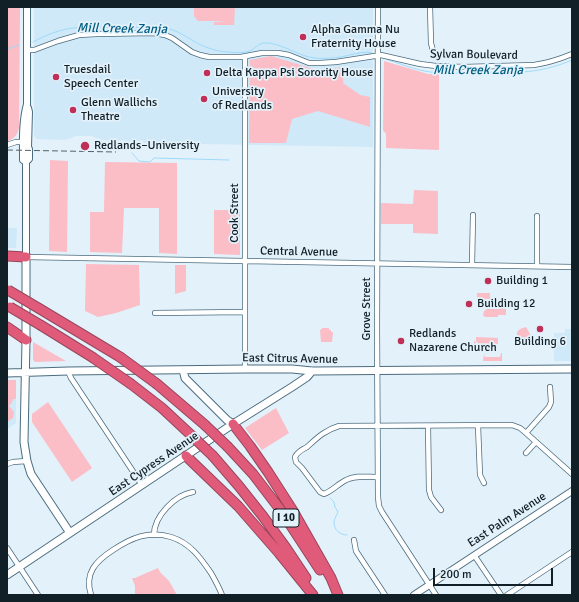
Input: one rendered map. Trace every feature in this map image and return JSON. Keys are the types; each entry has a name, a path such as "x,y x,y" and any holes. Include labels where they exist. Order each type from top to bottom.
{"highway":[{"path":"7,256 26,257"},
{"name":"I 10","path":"8,290 120,357 157,384 206,425 253,474 282,512 337,595"},
{"name":"I 10","path":"8,306 92,357 131,384 162,408 191,435 213,456 265,519 317,595"},
{"path":"7,327 26,340"},
{"path":"233,424 246,440 293,511 331,578 337,595"},
{"path":"186,456 238,506 313,595"}],"main road":[{"path":"26,257 24,442 27,461 34,479 70,533"},
{"name":"East Citrus Avenue","path":"7,372 245,369 292,369 312,371 572,369"},
{"path":"183,370 185,378 227,420 233,424"},
{"name":"East Cypress Avenue","path":"7,575 233,424 307,377 312,371"}],"street":[{"path":"26,162 23,160 23,142 24,118 27,104 27,7"},
{"name":"Grove Street","path":"378,7 378,497 379,506 382,512 436,595"},
{"path":"430,7 431,43 433,51"},
{"name":"Sylvan Boulevard","path":"27,50 34,50 58,40 79,35 153,34 165,35 172,38 188,50 209,57 230,58 262,53 278,53 309,62 320,63 381,55 436,66 464,67 534,65 560,59 572,54"},
{"name":"Cook Street","path":"245,56 245,369"},
{"path":"26,257 26,162 29,159 29,112 27,104"},
{"path":"7,145 16,142 23,142"},
{"path":"472,266 473,215"},
{"path":"537,216 537,266"},
{"name":"Central Avenue","path":"26,257 572,267"},
{"path":"155,313 245,312"},
{"path":"68,371 71,378 142,485"},
{"path":"526,432 549,406 551,402 550,387"},
{"path":"377,477 352,477 324,494 296,462 295,457 298,452 315,439 339,426 512,425 526,432 572,474"},
{"path":"428,426 430,494 441,510"},
{"path":"478,426 480,474 484,483"},
{"path":"526,453 536,442"},
{"path":"7,464 27,461"},
{"name":"East Palm Avenue","path":"414,595 572,491"},
{"path":"154,535 158,520 166,508 186,493 193,492"},
{"path":"91,595 89,578 92,568 99,560 132,539 139,536 154,535 165,536 177,540 195,551 218,585 222,595"},
{"path":"354,540 356,551 385,595"},
{"path":"7,548 38,595"},
{"path":"507,595 572,552"},
{"path":"474,555 501,595"}],"shaded area":[{"path":"7,7 20,7 19,128 15,136 7,142"},
{"name":"University of Redlands","path":"34,7 373,7 373,49 371,54 373,62 373,147 143,143 143,141 103,140 91,136 76,136 65,140 37,139 34,136"},
{"path":"194,7 235,7 234,25 214,25 214,22 227,21 198,21 194,16"},
{"path":"271,56 317,70 344,67 343,83 360,95 370,97 370,127 318,111 292,119 286,143 249,143 250,60"},
{"path":"384,61 428,74 439,74 439,150 386,148 386,134 383,130"},
{"path":"50,160 68,161 67,252 49,251"},
{"path":"105,162 177,163 177,254 159,253 159,208 124,208 122,253 90,252 90,212 104,212"},
{"path":"414,190 438,191 438,234 413,233 413,224 381,224 381,203 413,204"},
{"path":"214,210 240,210 240,255 214,254"},
{"path":"7,228 17,228 16,248 7,248"},
{"path":"86,264 139,265 140,305 98,317 85,311"},
{"path":"175,265 186,265 186,291 175,294"},
{"path":"477,293 490,293 490,299 477,299"},
{"path":"500,307 506,307 506,315 498,315 498,317 485,317 483,315 484,311 487,309 500,309"},
{"path":"526,327 530,334 529,340 517,340 517,332"},
{"path":"322,328 329,328 331,332 333,332 332,342 321,342 320,330"},
{"path":"565,329 572,329 572,361 554,361 554,333 565,333"},
{"path":"476,337 498,338 498,344 479,344 476,341"},
{"path":"474,341 477,345 482,346 482,349 476,352 464,346 472,347 474,345"},
{"path":"33,342 66,361 35,362 33,360"},
{"path":"501,353 502,361 483,361 484,354 485,357 500,357"},
{"path":"7,380 16,380 16,423 7,429"},
{"path":"7,380 16,380 16,399 13,399 9,406 14,412 13,418 7,422"},
{"path":"48,402 92,468 72,482 32,422 32,414"},
{"path":"276,408 289,433 262,450 245,428"},
{"path":"158,568 169,581 177,595 135,595 135,586 132,578"}],"waterway":[{"name":"Mill Creek Zanja","path":"33,42 50,34 66,29 91,27 153,27 174,30 205,47 225,52 248,52 258,45 269,43 276,44 302,55 315,58 334,58 369,52 372,53"},
{"name":"Mill Creek Zanja","path":"7,49 19,45"},
{"name":"Mill Creek Zanja","path":"383,58 424,71 438,73 516,72 541,70 572,60"},
{"path":"132,153 139,161 150,162 154,158 229,160"},
{"path":"330,498 334,502 338,512 334,521 336,530 344,535 347,535"}],"railway":[{"path":"7,150 116,152"}],"place":[{"name":"Alpha Gamma Nu Fraternity House","path":"303,37"},
{"name":"Delta Kappa Psi Sorority House","path":"207,73"},
{"name":"Truesdail Speech Center","path":"56,77"},
{"name":"University of Redlands","path":"204,99"},
{"name":"Glenn Wallichs Theatre","path":"73,110"},
{"name":"Redlands–University","path":"85,146"},
{"name":"Building 1","path":"488,281"},
{"name":"Building 12","path":"469,304"},
{"name":"Building 6","path":"540,329"},
{"name":"Redlands Nazarene Church","path":"401,341"}]}
